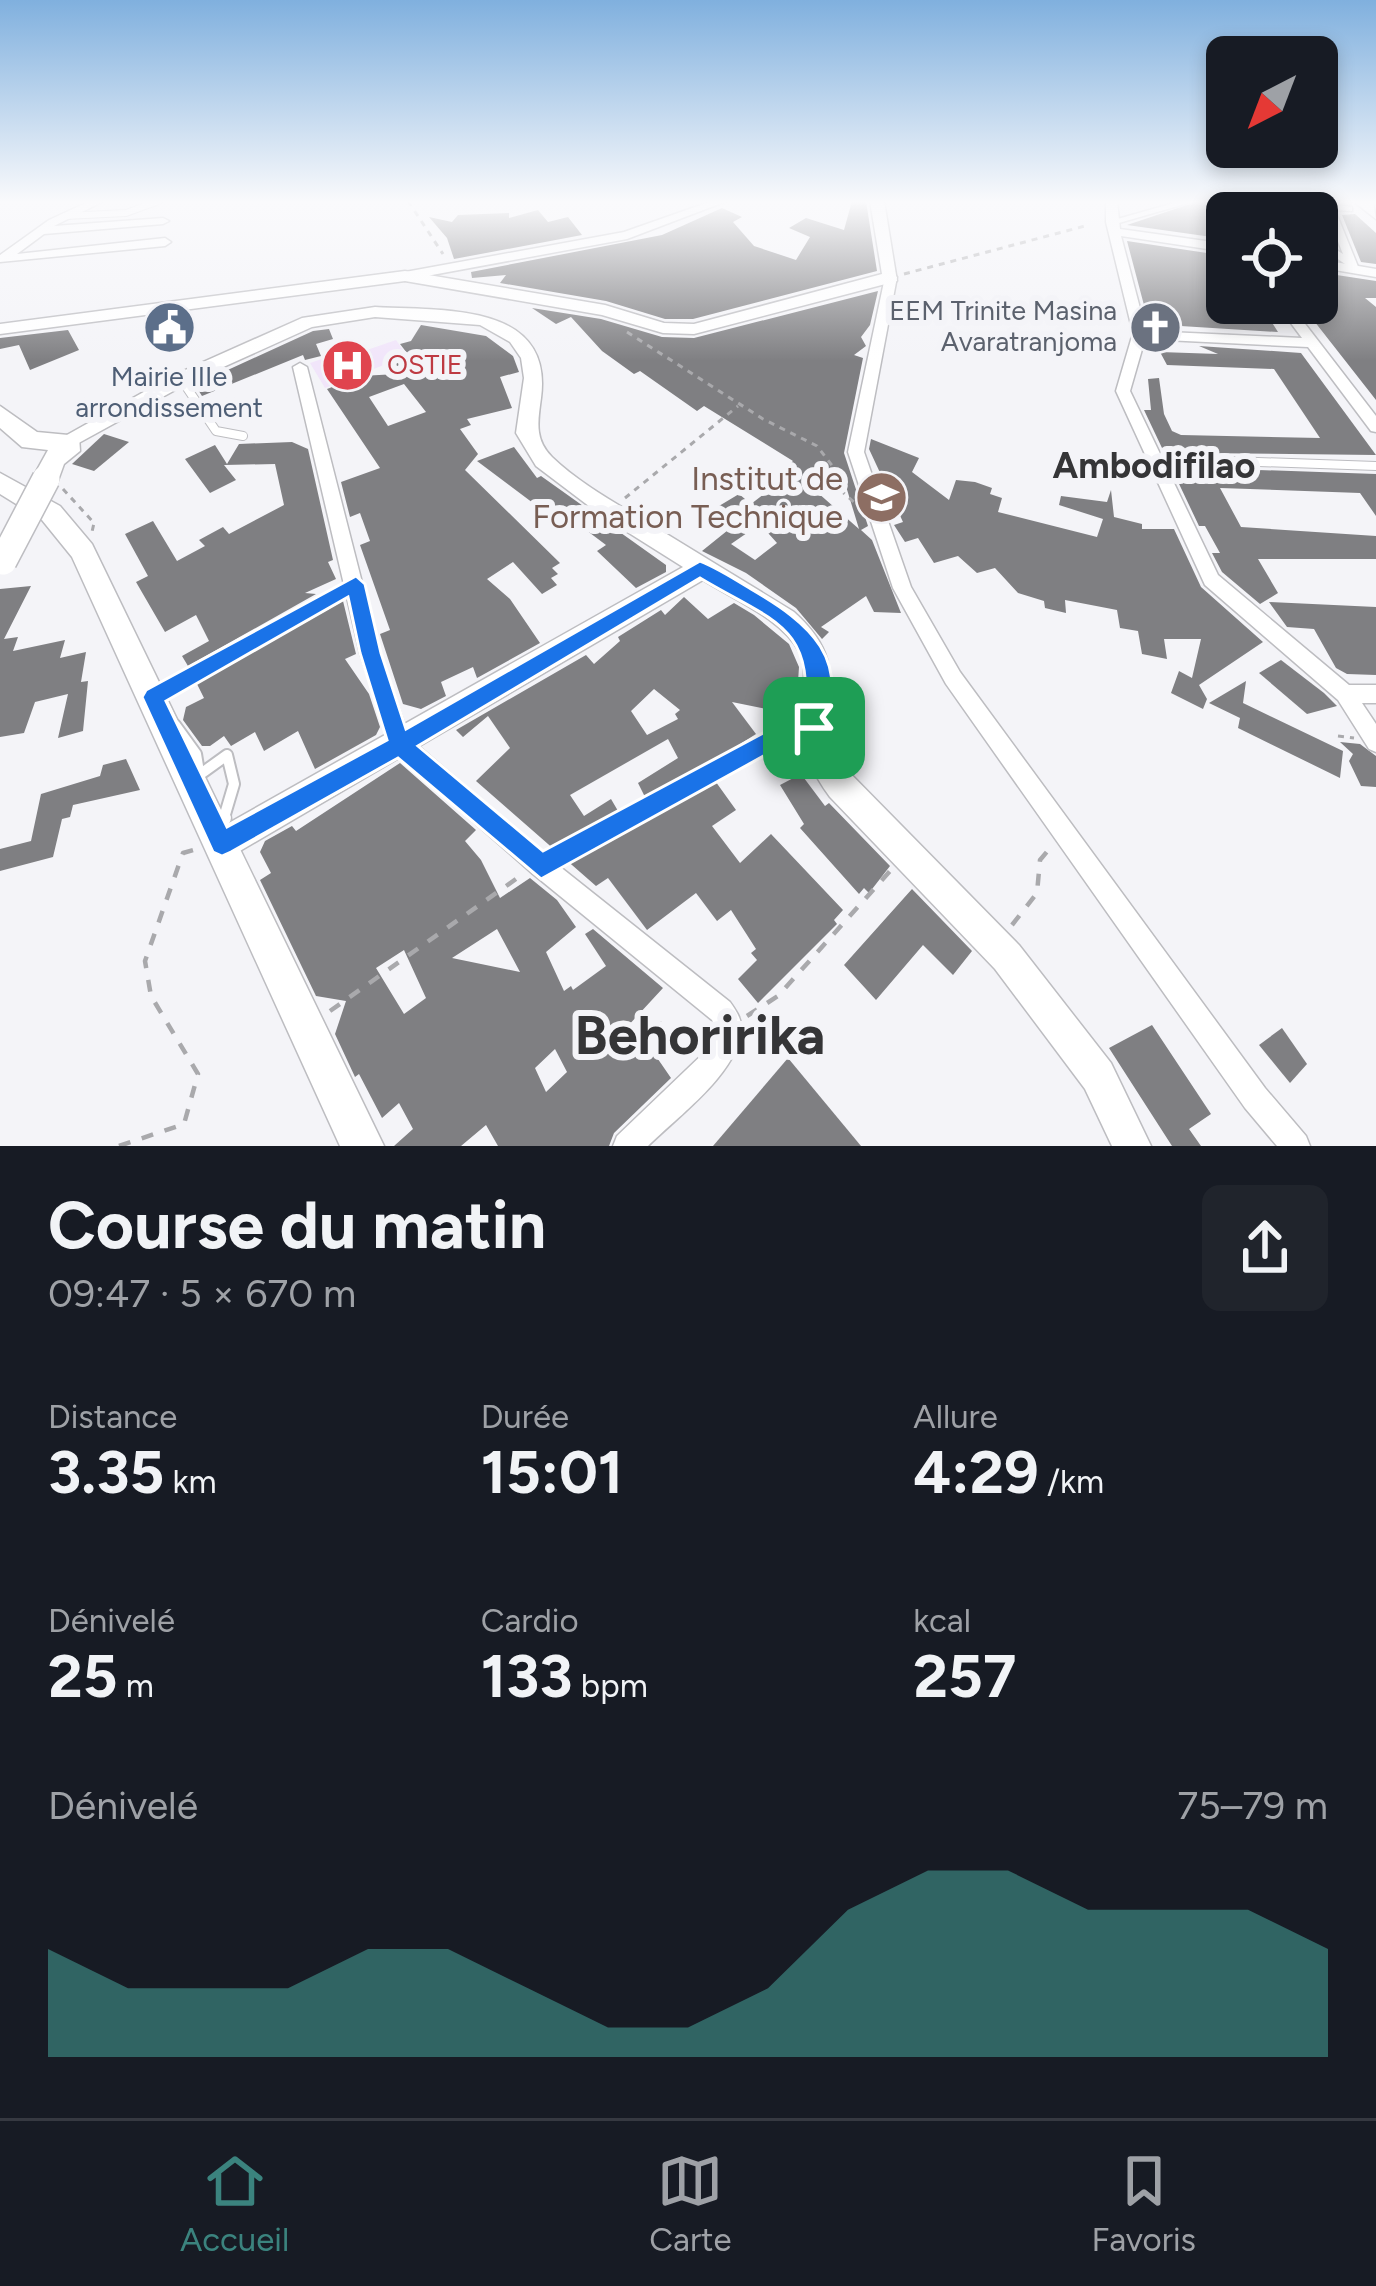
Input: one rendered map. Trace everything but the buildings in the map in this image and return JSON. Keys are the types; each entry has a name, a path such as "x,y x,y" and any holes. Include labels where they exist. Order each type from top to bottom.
{"main road":[{"path":"0,414 20,435 52,456 2,564"},
{"path":"0,482 51,513 83,551 199,781 304,1029 362,1146"}],"street":[{"path":"1,260 51,254"},
{"path":"52,456 181,379 320,316 351,288 520,254"},
{"path":"887,254 891,278 856,452 902,588 937,654 1255,1098 1296,1146"},
{"path":"1120,254 1139,335 1123,391 1211,580 1345,694 1376,742"},
{"path":"1340,254 1354,269"},
{"path":"1348,254 1354,269"},
{"path":"1338,266 1376,273"},
{"path":"0,329 405,276 604,310 663,328 694,329 891,278"},
{"path":"320,316 345,285"},
{"path":"320,316 412,312 467,317 505,330 524,347 532,367 526,422 530,444 542,461 610,510 785,620 809,641 820,675 814,728 817,747 840,787 995,943 1098,1076 1132,1146"},
{"path":"1298,324 1376,427"},
{"path":"1139,335 1312,343"},
{"path":"300,367 370,653 400,745 722,1011 729,1025 720,1056 627,1146"},
{"path":"220,838 400,745 700,568"},
{"path":"1345,694 1376,694"}],"lane":[{"path":"181,379 216,430 243,436"},
{"path":"1203,460 1376,466"},
{"path":"158,707 356,584"},
{"path":"199,781 227,755 237,780 236,796 220,838"}],"path":[{"path":"443,254 451,267"},
{"path":"891,278 979,254"},
{"path":"604,310 627,333 817,446 834,468 831,482 876,514"},
{"path":"610,510 740,404"},
{"path":"52,456 94,523 83,551"},
{"path":"304,1029 520,875 786,732 814,728"},
{"path":"995,943 1037,893 1044,851 1068,837"},
{"path":"119,1146 184,1124 198,1074 152,996 145,961 183,853 220,838"},
{"path":"729,1025 778,996 906,854"}],"shaded area":[{"name":"OSTIE","path":"396,340 407,356 325,388 310,363 363,345 367,350"}],"place":[{"name":"Mairie IIIe arrondissement","path":"169,327"},
{"name":"EEM Trinite Masina Avaratranjoma","path":"1156,327"},
{"name":"OSTIE","path":"348,365"},
{"name":"Institut de Formation Technique","path":"882,497"}],"district":[{"name":"Ambodifilao","path":"1154,465"},
{"name":"Behoririka","path":"700,1035"}],"route":[{"path":"814,728 786,732 541,866 400,745 370,653 356,584 153,697 222,844 400,745 700,568 785,620 809,641 820,675 814,728"}]}
